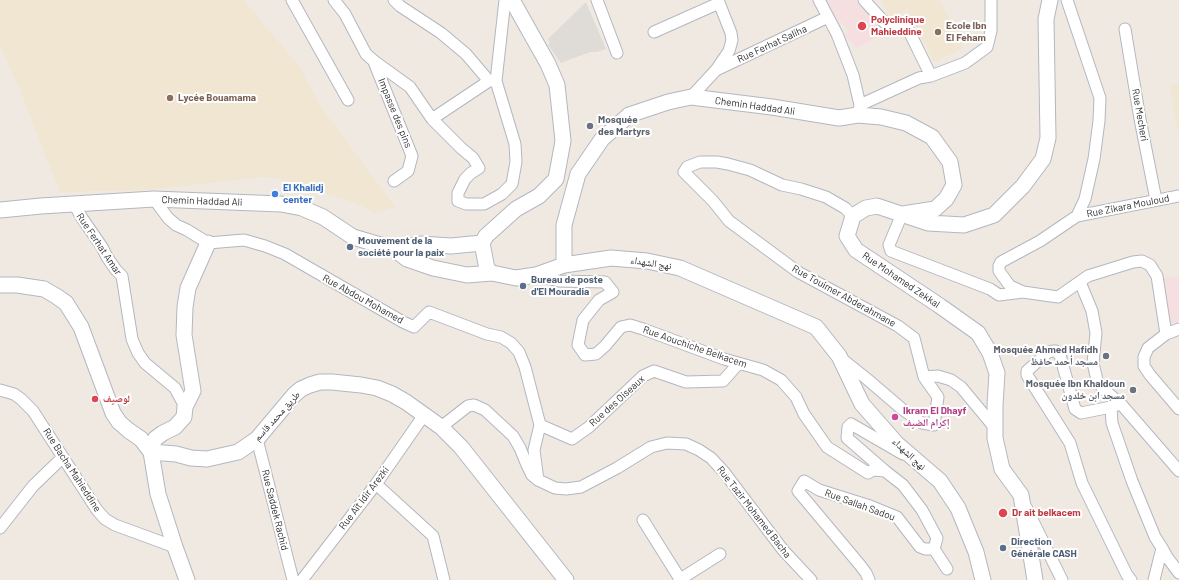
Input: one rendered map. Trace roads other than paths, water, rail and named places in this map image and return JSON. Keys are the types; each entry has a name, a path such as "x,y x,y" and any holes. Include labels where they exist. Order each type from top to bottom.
{"street":[{"path":"292,0 348,100"},
{"path":"334,0 345,14 366,54 374,62 410,86 432,119 473,158 479,168 471,173 465,180 458,193 458,201 466,204 484,204 502,194 512,184 516,162 515,144 492,81 451,41 400,6 394,0"},
{"path":"432,119 492,81 505,0"},
{"path":"492,274 487,269 482,243 492,229 516,209 539,196 556,179 563,141 556,85 548,64 512,0"},
{"path":"597,0 617,53"},
{"path":"819,0 837,34 853,75 859,110 919,78 931,76 965,63 987,47 991,31 991,0"},
{"path":"864,0 885,23 908,29 931,76"},
{"path":"854,216 866,208 877,206 928,223 964,225 994,215 1023,186 1043,159 1048,138 1046,19 1050,0"},
{"path":"1022,292 1010,286 999,271 1001,262 1040,241 1077,216 1085,199 1094,159 1099,121 1100,98 1067,0"},
{"path":"654,32 719,1 731,33 732,40 729,51 716,70 691,97"},
{"name":"Rue Ferhat Saliha","path":"716,70 828,17"},
{"name":"Rue Mecheri","path":"1125,29 1140,119 1156,200"},
{"name":"Impasse des pins","path":"374,62 412,156 408,171 394,182"},
{"name":"Chemin Haddad Ali","path":"564,265 564,225 578,174 602,139 629,116 668,102 691,97 772,107 839,118 859,110 906,123 932,137 950,162 954,186 946,199 935,209 902,214"},
{"name":"Rue Touimer Abderahmane","path":"839,356 902,409 922,423 934,425 938,397 924,377 914,338 898,326 798,272 729,221 713,201 684,172 687,167 700,162 717,162 728,164 750,170 782,185 801,189 826,198 845,208 854,216"},
{"name":"Rue Zikara Mouloud","path":"1077,216 1179,196"},
{"path":"154,199 168,218 176,225 188,230 208,243 188,288 185,307 184,335 193,391 185,407 184,417 175,427 156,438 152,444 151,452 158,494 187,580"},
{"name":"Chemin Haddad Ali","path":"0,210 154,199 281,204 302,208 323,217 353,237 394,249"},
{"name":"Rue Ferhat Amar","path":"74,204 107,257 122,276 132,339 138,353 145,363 174,388 185,407"},
{"path":"902,214 889,244 891,251 990,289 999,295 1022,292 1058,297 1088,276 1133,262 1142,262 1150,265 1157,276 1166,334"},
{"name":"Rue Mohamed Zekkal","path":"854,216 847,236 856,250 978,333 990,353 997,373 995,438 1002,469 1021,495 1035,580"},
{"name":"Rue Abdou Mohamed","path":"208,243 244,240 285,254 414,327 429,312 487,334 501,337 511,342 519,352 525,367 540,425 534,450 538,480"},
{"path":"394,249 421,244 451,246 482,243"},
{"name":"نهج الشهداء","path":"394,249 407,259 433,268 467,276 492,274 516,278 536,275 564,265 611,258 647,261 680,268 816,327 839,356 862,404 897,444 940,481 958,508 976,552 983,580"},
{"name":"Rue Aouchiche Belkacem","path":"536,275 559,282 605,282 613,292 599,300 583,320 578,345 585,355 596,354 621,327 630,325 738,364 763,370 781,380 796,397 804,414 827,446 868,473 873,470 885,471"},
{"path":"1080,282 1092,311 1096,333 1093,363 1097,380 1116,405 1179,471"},
{"path":"0,285 17,284 44,290 66,303 81,327 113,413 119,422 141,439 151,452"},
{"path":"1179,329 1166,334 1148,348 1144,357 1144,366 1150,375 1179,409"},
{"path":"1116,405 1081,413 1075,409 1060,355 1056,351 1052,351 1047,354 1027,371 1027,375 1070,443 1082,483 1127,575 1131,580"},
{"name":"Rue des Oiseaux","path":"540,425 572,439 589,427 643,376 654,371 686,382 722,381 738,364"},
{"path":"924,377 938,376 951,380 961,387 995,428"},
{"name":"طريق محمد قاسم","path":"151,452 207,459 238,452 257,439 294,395 301,389 320,382 332,382 377,388 392,394 424,415 441,427 461,447 566,580"},
{"name":"Rue Bacha Mahieddine","path":"0,390 14,394 33,412 97,510 105,519 115,525 175,547"},
{"path":"441,427 468,406 474,405 485,410 513,436 532,475 538,480"},
{"path":"1116,405 1112,423 1132,481 1155,537 1179,573"},
{"name":"Rue Aït Idir Arezki","path":"302,580 376,484 424,415"},
{"path":"917,462 851,424 848,427 847,438 903,485 922,510 936,538 934,549 947,569"},
{"name":"Rue Saddek Rachid","path":"257,439 293,580"},
{"name":"Rue Tazir Mohamed Bacha","path":"538,480 555,488 566,489 581,487 617,468 651,447 668,443 686,444 711,458 724,472 783,550 811,580"},
{"path":"0,528 33,486 63,456"},
{"name":"Rue Sallah Sadou","path":"869,580 860,565 798,491 804,481 819,490 870,506 897,517 920,547 925,549 934,549"},
{"path":"376,484 433,536 444,580"},
{"path":"1021,495 1062,580"},
{"path":"643,520 679,580 720,554"},
{"path":"1154,580 1162,548"}],"place":[{"name":"Polyclinique Mahieddine","path":"862,26"},
{"name":"Ecole Ibn El Feham","path":"938,32"},
{"name":"Lycée Bouamama","path":"170,98"},
{"name":"Mosquée des Martyrs","path":"590,126"},
{"name":"El Khalidj center","path":"275,194"},
{"name":"Mouvement de la société pour la paix","path":"350,247"},
{"name":"Bureau de poste d'El Mouradia","path":"523,286"},
{"name":"Mosquée Ahmed Hafidh مسجد أحمد حافظ","path":"1106,356"},
{"name":"Mosquée Ibn Khaldoun مسجد ابن خلدون","path":"1133,390"},
{"name":"لوصيف","path":"95,399"},
{"name":"Ikram El Dhayf إكرام الضيف","path":"895,417"},
{"name":"Dr ait belkacem","path":"1003,513"},
{"name":"Direction Générale CASH","path":"1003,548"}]}
